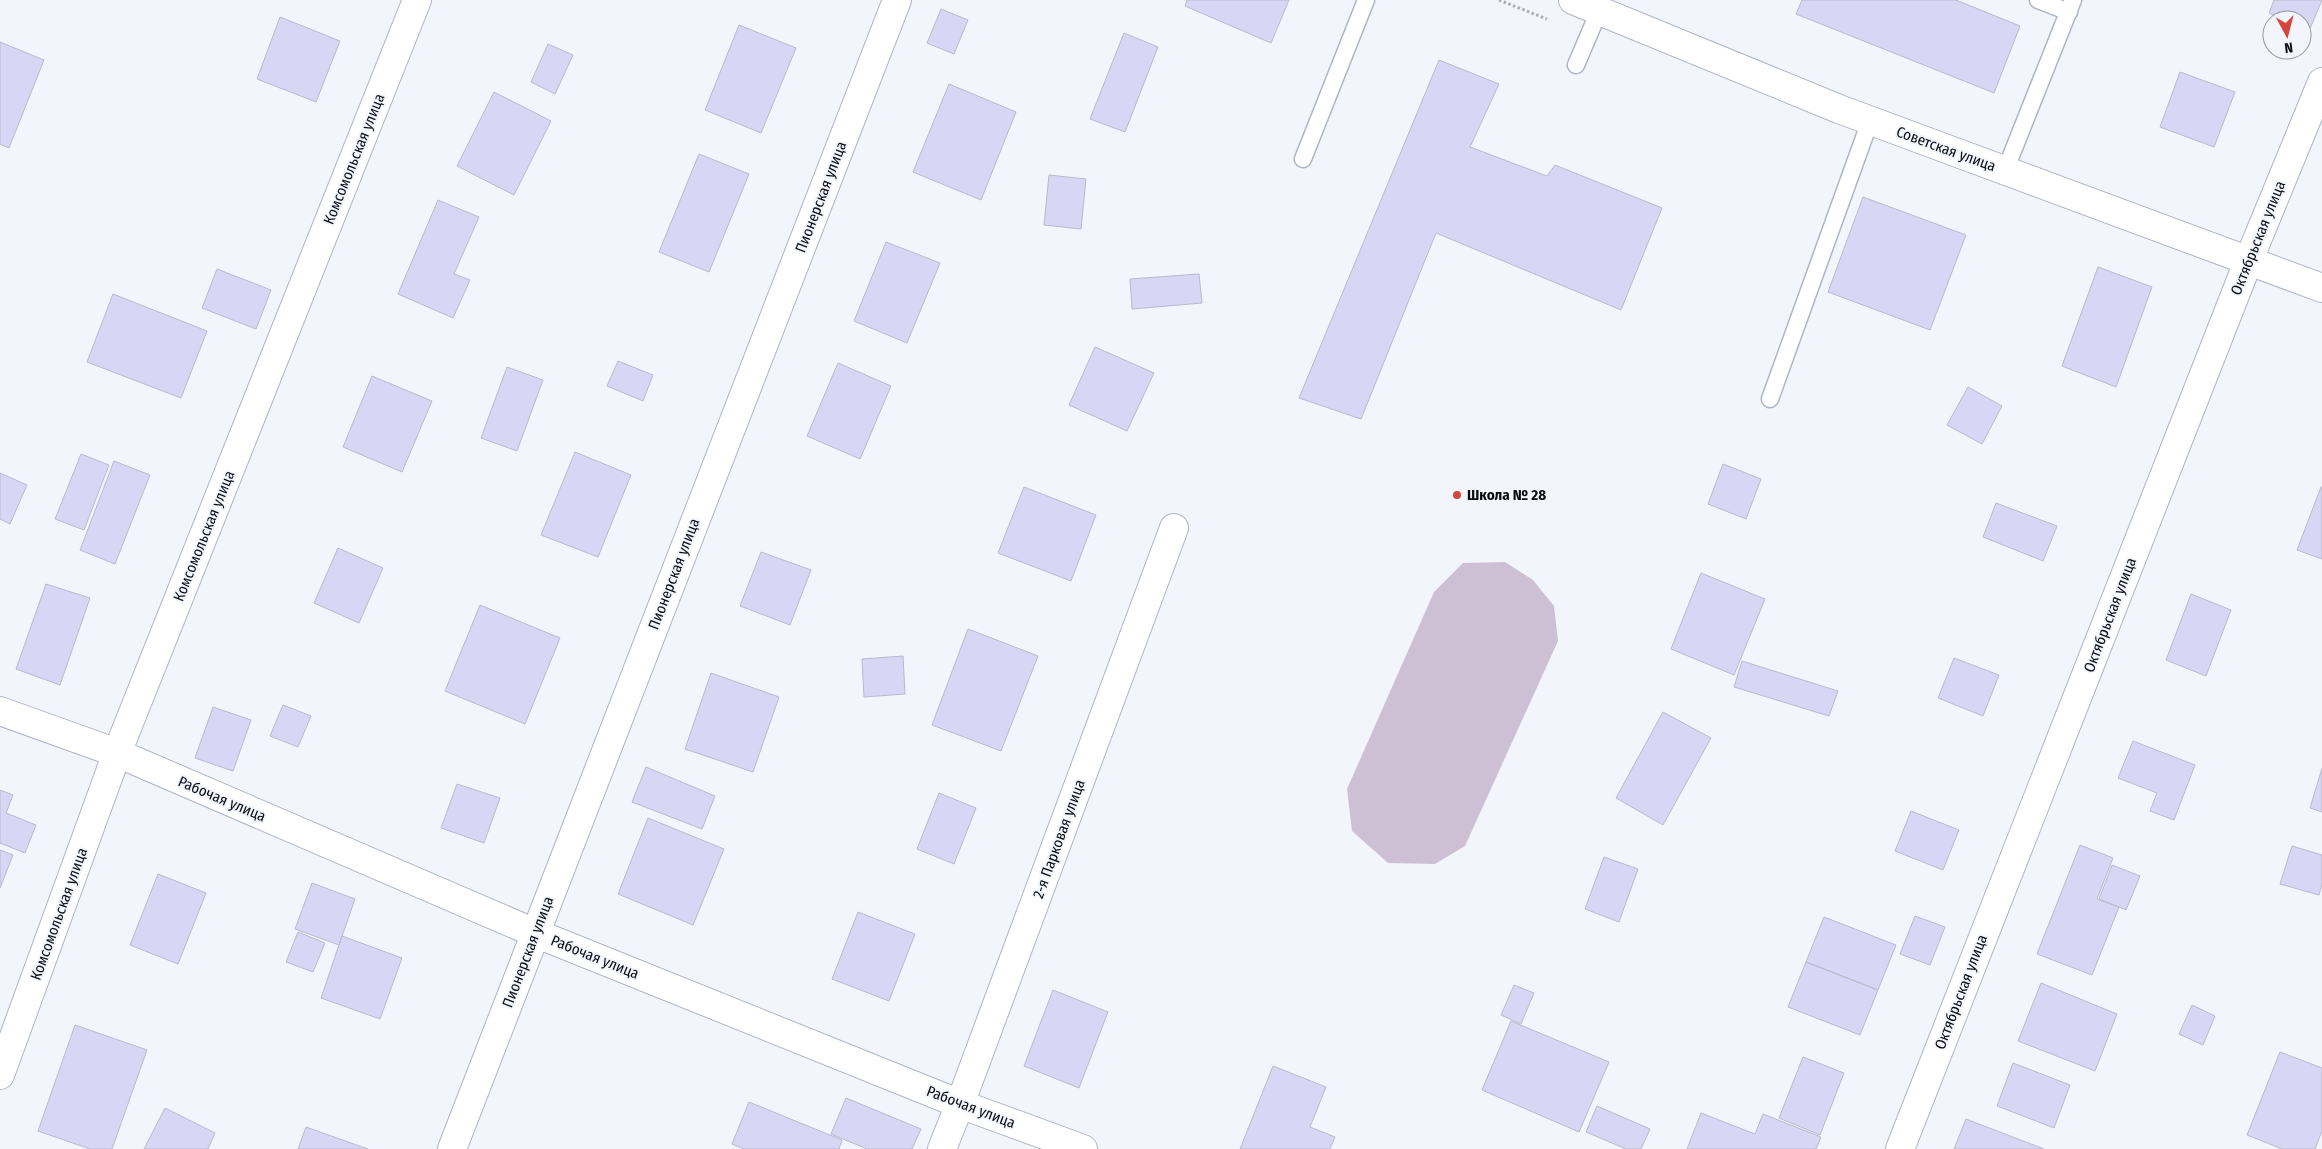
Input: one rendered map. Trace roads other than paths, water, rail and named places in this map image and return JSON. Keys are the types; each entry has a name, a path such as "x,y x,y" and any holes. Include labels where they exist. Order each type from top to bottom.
{"street":[{"name":"Комсомольская улица","path":"0,1075 117,754 417,0"},
{"name":"Пионерская улица","path":"452,1149 897,0"},
{"name":"Советская улица","path":"1573,0 1613,9 1870,121 2322,288"},
{"name":"Октябрьская улица","path":"1900,1149 2248,262 2322,82"},
{"name":"2-я Парковая улица","path":"942,1149 1174,528"},
{"name":"Рабочая улица","path":"0,710 117,754 535,934 960,1104 1083,1149"}],"lane":[{"path":"1303,160 1366,0"},
{"path":"2005,171 2071,6 2038,0"},
{"path":"1576,66 1588,36 1613,9"},
{"path":"1770,399 1870,121"}],"place":[{"name":"Школа № 28","path":"1457,495"}]}
